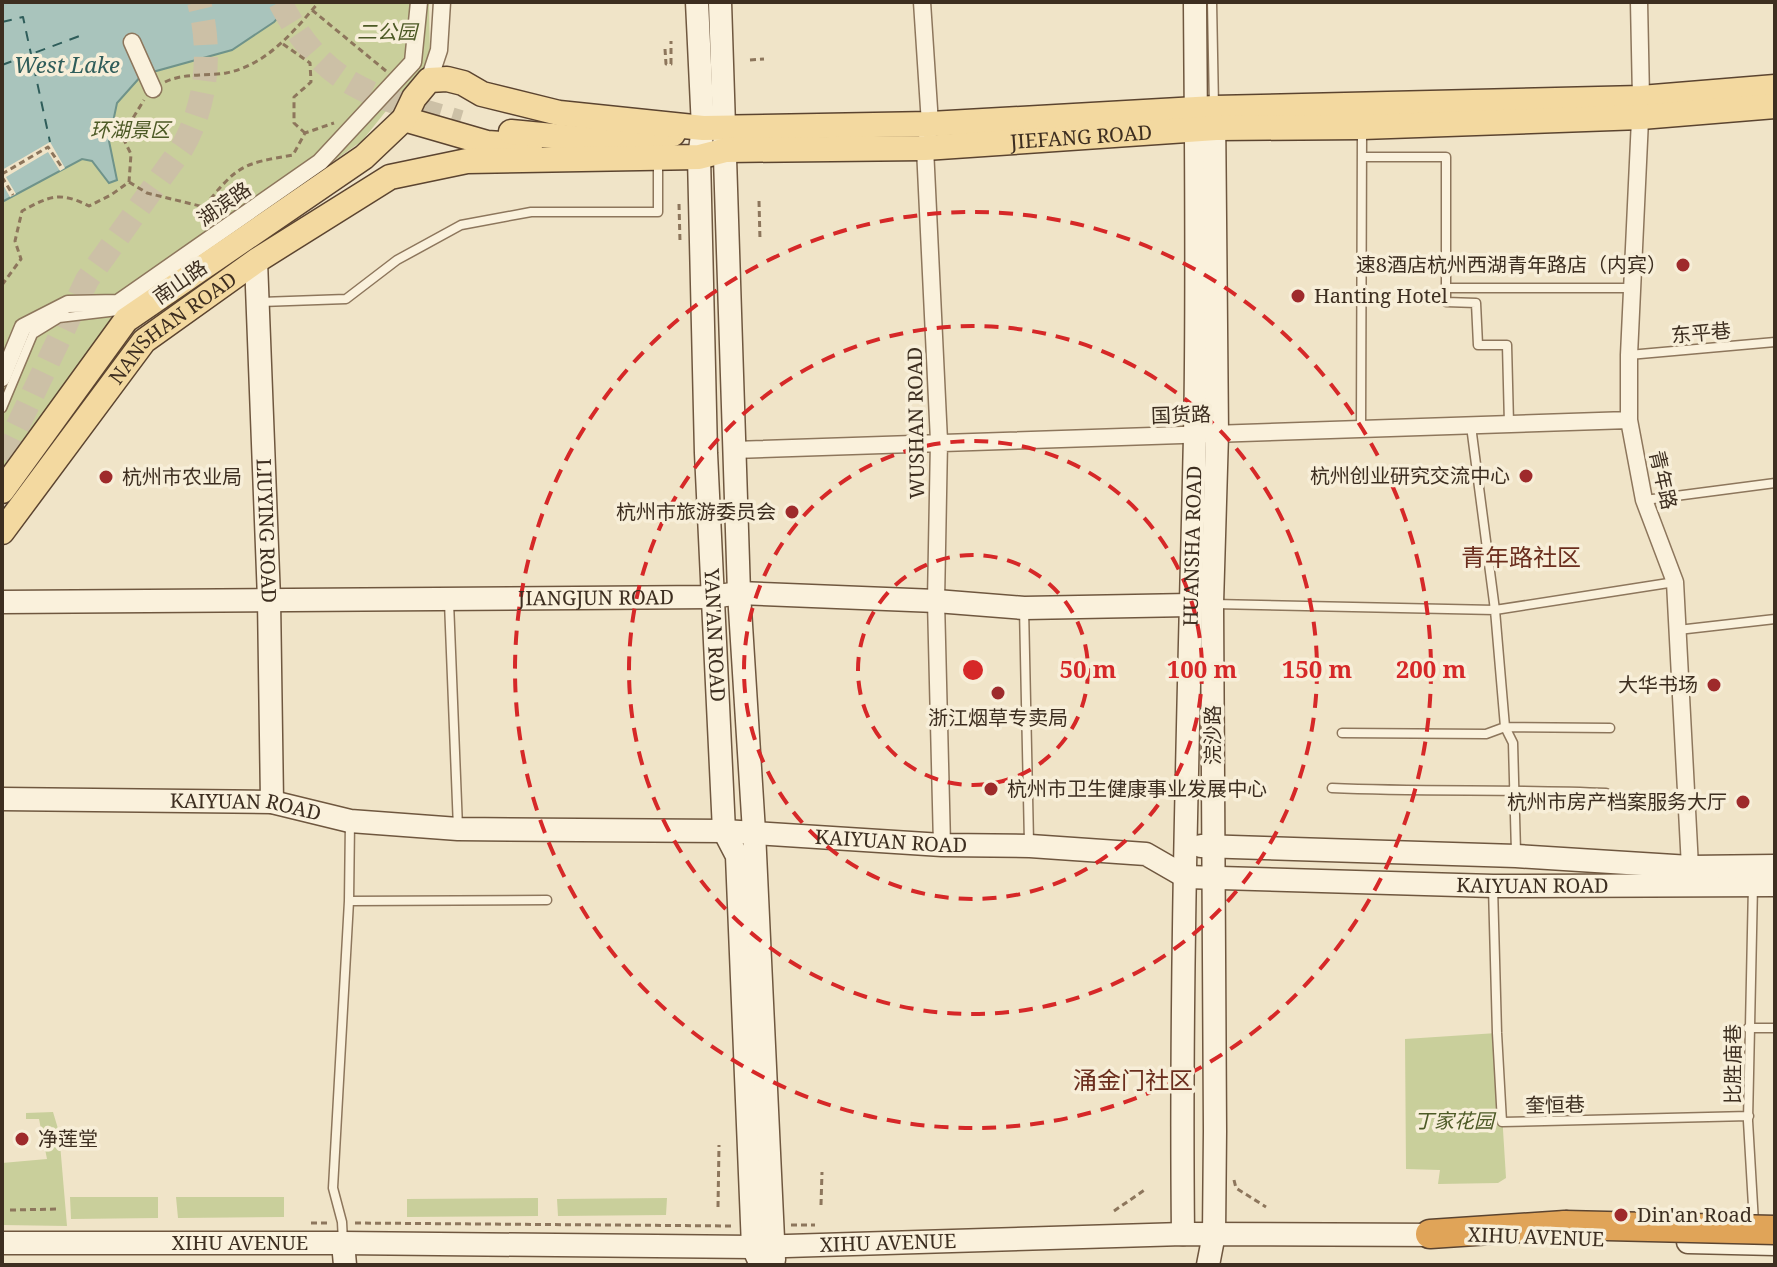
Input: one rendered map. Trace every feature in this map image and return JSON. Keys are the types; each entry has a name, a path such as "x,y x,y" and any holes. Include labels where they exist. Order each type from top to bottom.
{"highway":[{"path":"1430,1234 1565,1225 1769,1240"}],"main road":[{"name":"YAN'AN ROAD","path":"697,2 718,135"},
{"name":"YAN'AN ROAD","path":"720,2 718,135 739,593 754,832 764,1246"},
{"path":"1195,2 1206,118 1206,434"},
{"path":"429,80 447,79 463,83 482,94 559,113 718,135"},
{"name":"南山路","path":"2,491 126,320 373,163 429,80"},
{"name":"JIEFANG ROAD","path":"1206,118 1362,127 1641,108 1775,87"},
{"name":"JIEFANG ROAD","path":"373,163 699,157 718,135 928,136 1206,118 1775,106"},
{"path":"404,119 487,143 591,151 718,135"},
{"path":"460,122 524,134 605,141 718,135"},
{"name":"YAN'AN ROAD","path":"699,157 712,597 724,831 737,856 764,1246"},
{"name":"NANSHAN ROAD","path":"2,532 144,341 256,261 373,163"},
{"name":"LIUYING ROAD","path":"256,261 269,599 272,802"},
{"name":"浣沙路","path":"1206,434 1201,605 1215,878 1214,1234 1206,1265"},
{"name":"JIANGJUN ROAD","path":"2,602 712,597 739,593 1024,608 1201,605"},
{"name":"HUANSHA ROAD","path":"1183,1234 1186,846 1201,605"},
{"name":"KAIYUAN ROAD","path":"2,799 272,802 350,821 458,829 724,831 942,845 1030,846 1146,854 1186,877 1493,886 1764,885"},
{"name":"KAIYUAN ROAD","path":"1186,846 1516,856 1690,867 1775,866"},
{"path":"1183,1234 1206,1265"},
{"name":"XIHU AVENUE","path":"2,1243 764,1246 1183,1234 1430,1234 1769,1240"}],"street":[{"name":"湖滨路","path":"2,378 23,327 68,304 118,303 320,162 413,62 419,2"},
{"path":"429,80 439,50 442,2"},
{"name":"WUSHAN ROAD","path":"922,2 939,441 936,601 942,845"},
{"name":"青年路","path":"1639,2 1641,108 1629,355 1629,420 1644,500 1675,582 1690,867"},
{"path":"132,42 153,89"},
{"name":"国货路","path":"734,450 1629,420"}],"lane":[{"path":"1206,118 1212,2"},
{"path":"1361,429 1362,127"},
{"path":"1362,157 1446,157 1446,302 1476,303 1478,345 1507,345 1509,424"},
{"path":"257,302 346,299 397,260 461,225 531,212 658,212 658,158"},
{"path":"2,408 33,334 59,318 124,312 329,167"},
{"path":"1446,288 1633,288"},
{"name":"东平巷","path":"1629,355 1775,342"},
{"path":"1470,425 1495,610 1505,727 1513,743 1516,856"},
{"path":"1644,500 1775,483"},
{"path":"1201,605 1495,610 1675,582"},
{"path":"449,597 458,829"},
{"path":"1024,608 1030,846"},
{"path":"1677,630 1775,619"},
{"path":"1342,733 1486,734 1505,727 1610,728"},
{"path":"1332,788 1606,793"},
{"path":"344,1243 333,1188 349,901 350,821"},
{"name":"比胜庙巷","path":"1764,885 1748,1028 1749,1116 1754,1222 1769,1240"},
{"name":"奎恒巷","path":"1493,886 1502,1122 1749,1116"},
{"path":"349,901 547,900"},
{"path":"1748,1028 1775,1028"}],"path":[{"path":"129,182 131,154 122,136 153,89 183,76 231,72 283,44 319,2"},
{"path":"312,10 395,79"},
{"path":"665,49 666,64 671,64 671,41"},
{"path":"283,44 310,63 311,82 294,97 294,123 305,133"},
{"path":"750,60 764,59"},
{"path":"129,182 147,193 204,207 228,177 251,162 293,155 305,133 334,123"},
{"path":"13,195 2,176 48,147 63,169"},
{"path":"2,285 21,259 15,241 22,211 45,198 68,195 89,206 129,182"},
{"path":"759,201 760,240"},
{"path":"679,204 680,242"},
{"path":"718,1207 719,1145"},
{"path":"821,1205 822,1172"},
{"path":"1236,1188 1266,1207"},
{"path":"1114,1211 1146,1189"},
{"path":"10,1210 60,1209"},
{"path":"312,1223 344,1243 764,1246 819,1225"}],"green space":[{"name":"环湖景区","path":"2,2 429,2 430,61 412,91 390,106 362,141 128,306 2,479"},
{"name":"丁家花园","path":"1497,1033 1506,1178 1498,1183 1438,1184 1440,1170 1406,1169 1405,1039"},
{"path":"53,1112 59,1132 67,1226 2,1225 2,1163 47,1159 39,1119 26,1119 26,1113"},
{"path":"70,1197 158,1197 158,1218 71,1219"},
{"path":"176,1197 284,1197 284,1217 178,1218"},
{"path":"538,1198 538,1216 407,1217 407,1199"},
{"path":"667,1198 666,1215 558,1216 557,1199"}],"water":[{"name":"West Lake","path":"2,2 293,2 274,22 232,50 142,75 117,103 109,141 117,180 109,183 92,161 82,159 2,202"}],"pier":[{"path":"50,142 65,168 60,171 48,152 6,177 16,194 10,197 2,183 2,170"}],"ferry route":[{"path":"2,22 23,17 50,142"},
{"path":"2,65 85,34"}],"tunnel":[{"path":"2,459 87,280 182,148 190,131 205,77 205,39 199,2"},
{"path":"280,2 297,31 334,72 377,95 460,122"}],"place":[{"name":"速8酒店杭州西湖青年路店（内宾）","path":"1683,265"},
{"name":"Hanting Hotel","path":"1298,296"},
{"name":"杭州创业研究交流中心","path":"1526,476"},
{"name":"杭州市农业局","path":"106,477"},
{"name":"杭州市旅游委员会","path":"792,512"},
{"name":"大华书场","path":"1714,685"},
{"name":"浙江烟草专卖局","path":"998,693"},
{"name":"杭州市卫生健康事业发展中心","path":"991,789"},
{"name":"杭州市房产档案服务大厅","path":"1743,802"},
{"name":"净莲堂","path":"22,1139"},
{"name":"Din'an Road","path":"1621,1215"}],"district":[{"name":"青年路社区","path":"1521,558"},
{"name":"涌金门社区","path":"1133,1081"}],"park label":[{"name":"二公园","path":"387,32"}]}
